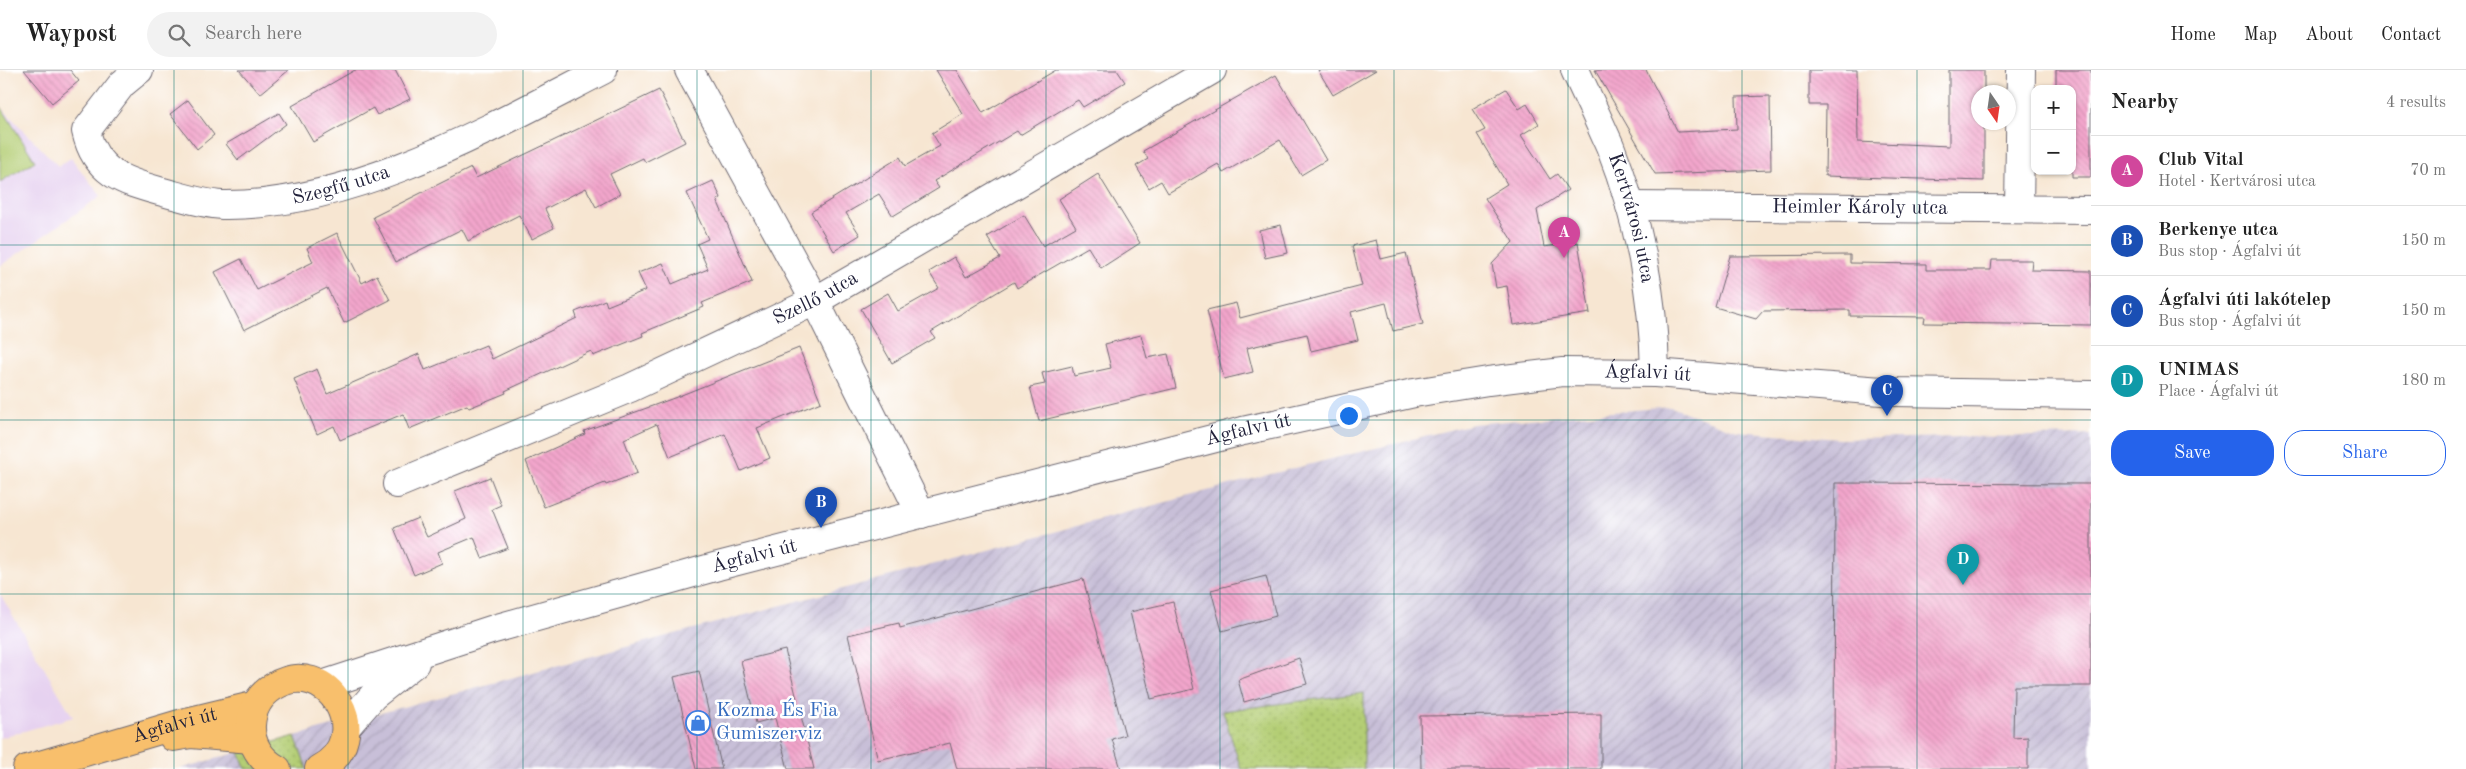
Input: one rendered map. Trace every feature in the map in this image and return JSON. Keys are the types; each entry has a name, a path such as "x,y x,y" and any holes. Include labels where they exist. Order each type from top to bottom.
{"main road":[{"path":"277,769 259,755 252,740 251,728 256,705 268,690 288,680 311,681 322,685 340,703 346,727 341,748 334,758 320,769"},
{"name":"Ágfalvi út","path":"26,769 190,721 256,705"},
{"name":"Ágfalvi út","path":"93,750 191,734 252,740"}],"street":[{"name":"Szegfű utca","path":"139,70 122,84 86,132 90,149 98,162 113,174 140,185 221,205 274,201 341,188 396,169 490,127 603,70"},
{"path":"689,70 815,302 920,514"},
{"name":"Szellő utca","path":"397,484 630,388 815,302 1212,70"},
{"name":"Kertvárosi utca","path":"1575,70 1610,147 1630,206 1649,293 1655,373"},
{"path":"2019,209 2021,70"},
{"name":"Heimler Károly utca","path":"1630,206 2091,210"},
{"name":"Ágfalvi út","path":"322,685 494,630 644,587 920,514 1243,431 1414,393 1488,380 1563,372 1655,373 1894,392 2091,395"},
{"name":"Ágfalvi út","path":"346,727 373,696 430,652"}],"shaded area":[{"path":"0,106 58,166 71,158 101,196 0,266"},
{"path":"1671,407 1737,431 1839,439 2091,435 2091,769 307,769 295,736 1263,476 1473,424"},
{"path":"0,594 73,717 0,738"},
{"path":"239,752 246,769 180,769"}],"green space":[{"path":"0,105 35,161 0,182"},
{"path":"1364,693 1364,769 1241,769 1223,711"},
{"path":"295,736 307,769 246,769 239,752"}],"building":[{"path":"24,70 70,70 79,81 52,103"},
{"path":"239,70 289,70 260,94"},
{"path":"355,70 395,70 410,99 377,115 373,108 313,142 292,106"},
{"path":"936,70 957,70 983,113 1056,70 1117,70 1125,82 1083,107 1078,100 1020,135 1017,131 934,181 939,188 893,216 879,194 846,213 860,235 834,251 811,212 900,157 905,166 940,146 932,133 963,114"},
{"path":"1318,70 1376,70 1333,95"},
{"path":"1595,70 1646,70 1678,132 1737,129 1736,97 1770,96 1771,170 1655,174"},
{"path":"1809,70 1857,70 1858,142 1949,146 1949,70 1984,70 1984,85 1971,85 1971,130 1984,130 1984,181 1825,176 1826,105 1809,105"},
{"path":"2056,70 2091,70 2091,177 2072,177 2072,175 2076,175 2076,85 2056,85"},
{"path":"1276,75 1326,160 1301,175 1280,140 1223,173 1218,164 1168,193 1161,181 1149,188 1136,166 1148,159 1143,151"},
{"path":"1506,89 1519,109 1527,104 1539,124 1521,135 1550,179 1557,174 1568,190 1537,210 1544,247 1578,242 1590,313 1513,325 1507,286 1496,288 1492,264 1513,242 1485,198 1507,184 1477,134 1485,130 1472,109"},
{"path":"659,90 685,142 645,162 643,158 610,174 620,194 596,207 586,188 545,209 554,228 532,239 519,215 468,241 462,229 396,262 373,217 471,168 476,178"},
{"path":"188,100 214,135 197,149 170,114"},
{"path":"279,113 286,124 238,160 226,144"},
{"path":"1098,174 1140,243 1101,268 1088,247 1017,288 1014,282 931,332 935,338 892,363 861,309 888,293 898,311 939,288 929,272 954,257 966,277 1000,258 987,237 1024,215 1043,246 1076,227 1059,199"},
{"path":"713,181 721,198 717,200 752,282 702,303 704,307 642,333 643,336 593,356 591,351 505,391 506,393 469,408 467,405 409,429 403,414 340,440 334,426 317,434 294,379 317,369 327,394 419,354 425,370 486,345 492,359 577,318 575,312 605,300 607,306 646,290 638,273 663,263 672,284 708,269 697,244 708,239 687,193"},
{"path":"1281,225 1288,253 1265,258 1259,230"},
{"path":"337,233 362,283 377,275 390,300 344,323 327,288 244,330 215,272 241,259 257,290 313,262 307,248"},
{"path":"1376,240 1381,259 1406,253 1423,324 1393,331 1386,303 1351,312 1358,340 1311,351 1307,334 1247,348 1253,372 1224,379 1207,310 1236,303 1240,318 1362,286 1352,246"},
{"path":"1850,255 1850,263 1926,264 1926,270 1991,270 1992,260 2032,260 2031,270 2091,271 2091,325 1924,323 1925,317 1850,316 1850,310 1763,311 1756,319 1715,307 1730,256"},
{"path":"1141,335 1147,358 1168,354 1176,388 1039,421 1030,387 1045,384 1042,373 1072,366 1074,376 1111,368 1105,344"},
{"path":"799,348 821,402 757,428 770,458 741,471 725,434 670,457 657,424 624,439 637,473 606,485 605,483 544,507 526,461 585,434 584,431 674,398"},
{"path":"490,477 501,505 492,509 508,548 482,558 474,537 438,552 442,563 414,575 394,528 418,518 427,537 466,519 455,491"},
{"path":"1835,483 2091,484 2091,686 2014,686 2013,738 2028,737 2028,769 1834,769"},
{"path":"1266,576 1276,616 1222,631 1211,590"},
{"path":"1083,579 1125,735 1112,739 1121,769 957,769 950,743 878,760 848,635 899,623 900,628"},
{"path":"1173,602 1194,689 1151,699 1130,612"},
{"path":"785,650 814,769 788,769 775,718 756,723 741,661"},
{"path":"1299,658 1307,684 1244,702 1238,680"},
{"name":"Kozma És Fia Gumiszerviz","path":"699,671 722,769 696,769 674,677"},
{"path":"1601,714 1601,769 1421,769 1420,716"}],"place":[{"name":"Club Vital","path":"1564,258"},
{"name":"Ágfalvi úti lakótelep","path":"1887,416"},
{"name":"Berkenye utca","path":"821,528"},
{"name":"UNIMAS","path":"1963,585"},
{"name":"Kozma És Fia Gumiszerviz","path":"698,723"}]}
